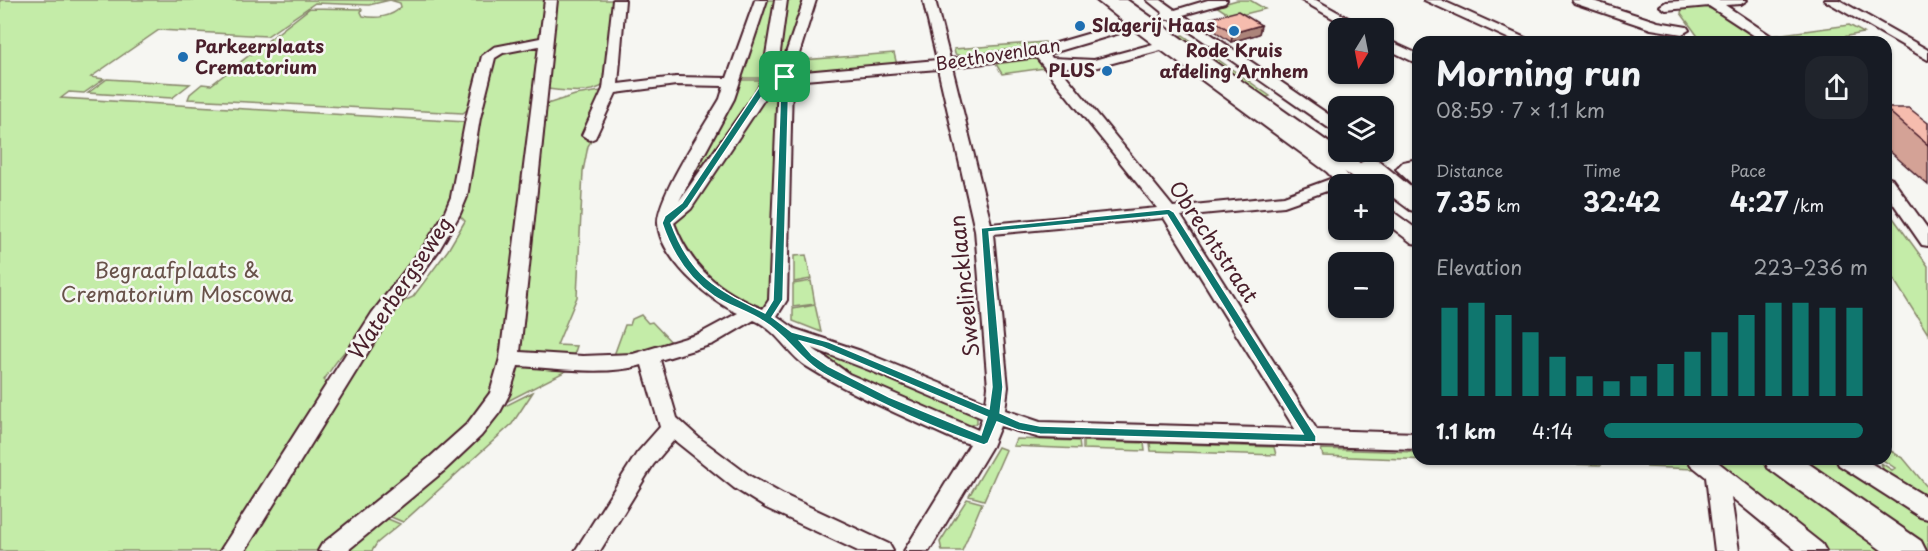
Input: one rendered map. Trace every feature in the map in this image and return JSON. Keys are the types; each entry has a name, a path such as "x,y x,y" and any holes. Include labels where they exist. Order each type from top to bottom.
{"street":[{"path":"330,551 437,464 474,430 493,407 500,393 510,358 551,0"},
{"path":"590,135 610,89 619,0"},
{"path":"669,218 672,197 723,108 761,0"},
{"path":"771,323 778,300 777,78 781,0"},
{"path":"810,0 777,78 765,89 685,205 666,223 675,248 693,273 718,294 771,323 1018,426 1040,430 1412,441"},
{"name":"Sweelincklaan","path":"916,551 984,440 994,415 998,387 984,230 929,0"},
{"path":"1102,0 1154,15"},
{"path":"1115,0 1154,15 1328,122"},
{"path":"1137,0 1154,15 1328,143"},
{"name":"Beethovenlaan","path":"1045,57 1154,15 1221,0"},
{"path":"1307,0 1340,18"},
{"path":"1430,0 1513,36"},
{"path":"1578,0 1656,26 1682,30"},
{"path":"1663,3 1740,0"},
{"path":"1830,0 1928,56"},
{"path":"1710,1 1764,36"},
{"path":"1663,3 1686,36"},
{"path":"1154,15 1163,45 1338,174"},
{"name":"Waterbergseweg","path":"232,551 379,318 433,246 448,220 459,197 473,118 489,56 498,50 546,41"},
{"name":"Beethovenlaan","path":"777,78 1045,57 1094,64 1163,45"},
{"path":"1394,48 1412,57"},
{"name":"Obrechtstraat","path":"1045,57 1169,212 1312,439"},
{"path":"610,89 676,81 733,82"},
{"path":"1352,162 1366,174"},
{"path":"1365,162 1412,200"},
{"path":"1412,165 1404,168 1412,176"},
{"path":"984,230 1284,201 1303,197 1328,185"},
{"path":"1892,190 1928,241"},
{"path":"1394,193 1412,202"},
{"path":"1394,221 1412,235"},
{"path":"510,358 592,363 633,361 650,358 706,339 738,323 771,323 809,358 842,379 960,433 984,440"},
{"path":"650,358 663,412 673,427 742,482 774,501 881,551"},
{"path":"587,551 645,459 673,427"},
{"path":"1787,465 1909,551"},
{"path":"1862,465 1928,510"},
{"path":"1708,466 1727,551"},
{"path":"1708,466 1814,551"}],"green space":[{"name":"Begraafplaats & Crematorium Moscowa","path":"0,0 390,0 369,5 315,3 267,36 159,30 91,77 104,79 84,93 69,92 61,98 466,122 458,182 439,227 358,340 343,353 331,369 324,380 328,384 223,551 0,551"},
{"path":"390,0 547,0 540,39 497,48 472,106 463,113 188,99 190,94 202,84 211,85 310,8 362,9 363,16 378,17 393,13 401,7 400,3"},
{"path":"556,0 616,0 605,84 593,90 548,89"},
{"path":"764,0 777,0 765,78 739,78"},
{"path":"785,0 806,0 782,67 778,68"},
{"path":"1237,0 1250,0 1265,9 1233,17 1216,6"},
{"path":"1704,7 1715,10 1755,36 1698,36 1681,13 1682,9"},
{"path":"1849,25 1864,33 1847,36 1775,35"},
{"path":"1183,35 1270,96 1262,99 1174,37"},
{"path":"1045,42 1047,44 960,56 955,54 954,49"},
{"path":"540,47 500,362 494,389 459,437 320,551 240,551 395,305 413,297 448,250 465,221 458,214 496,54"},
{"path":"894,53 897,65 798,72 802,60"},
{"path":"1039,60 1045,68 1002,74 996,64"},
{"path":"107,79 190,84 172,98 88,93"},
{"path":"738,80 765,80 680,205 676,197"},
{"path":"770,87 780,88 771,300 765,307 755,308 719,287 689,259 673,226"},
{"path":"603,92 595,135 588,146 583,171 577,297 557,345 577,346 573,358 520,356 547,104 575,95"},
{"path":"1892,216 1928,266 1928,334 1892,277"},
{"path":"806,255 811,279 794,282 794,256"},
{"path":"811,281 815,304 793,307 793,284"},
{"path":"815,305 821,332 793,321 793,309"},
{"path":"641,315 648,323 652,322 675,346 613,358 625,325 630,325 632,319"},
{"path":"817,348 977,414 977,423 967,427 846,374 812,352"},
{"path":"519,361 572,368 504,403"},
{"path":"533,392 512,424 403,522 384,514 501,408"},
{"path":"1016,439 1079,441 1080,449 1013,446"},
{"path":"1083,441 1144,443 1145,451 1083,449"},
{"path":"1150,443 1274,447 1276,455 1151,451"},
{"path":"998,447 1006,450 984,500 969,496"},
{"path":"1321,449 1412,452 1412,459 1323,456"},
{"path":"1892,452 1904,459 1928,488 1928,502 1884,472 1882,465 1892,470 1895,468 1890,465"},
{"path":"1646,465 1691,465 1694,469 1647,467"},
{"path":"1718,465 1774,465 1895,551 1826,551"},
{"path":"1799,465 1844,465 1928,518 1928,551 1922,551"},
{"path":"967,499 982,503 962,551 942,551 940,542"},
{"path":"381,516 400,524 377,543 372,551 339,551"}],"building":[{"path":"1238,11 1261,25 1233,33 1211,18"},
{"path":"1892,108 1909,108 1928,123 1928,145 1892,114"}],"place":[{"name":"Slagerij Haas","path":"1080,26"},
{"name":"Rode Kruis afdeling Arnhem","path":"1234,31"},
{"name":"Parkeerplaats Crematorium","path":"183,57"},
{"name":"PLUS","path":"1107,71"}],"route":[{"path":"785,77 769,79 765,89 685,205 666,223 675,248 683,261 693,273 718,294 734,304 767,318 789,334 825,344 994,415 998,387 984,230 1169,212 1312,439 1040,430 1018,426 994,415 984,440 960,433 885,400 824,369 809,358 789,334 777,326 767,318 778,300 785,77"}]}
